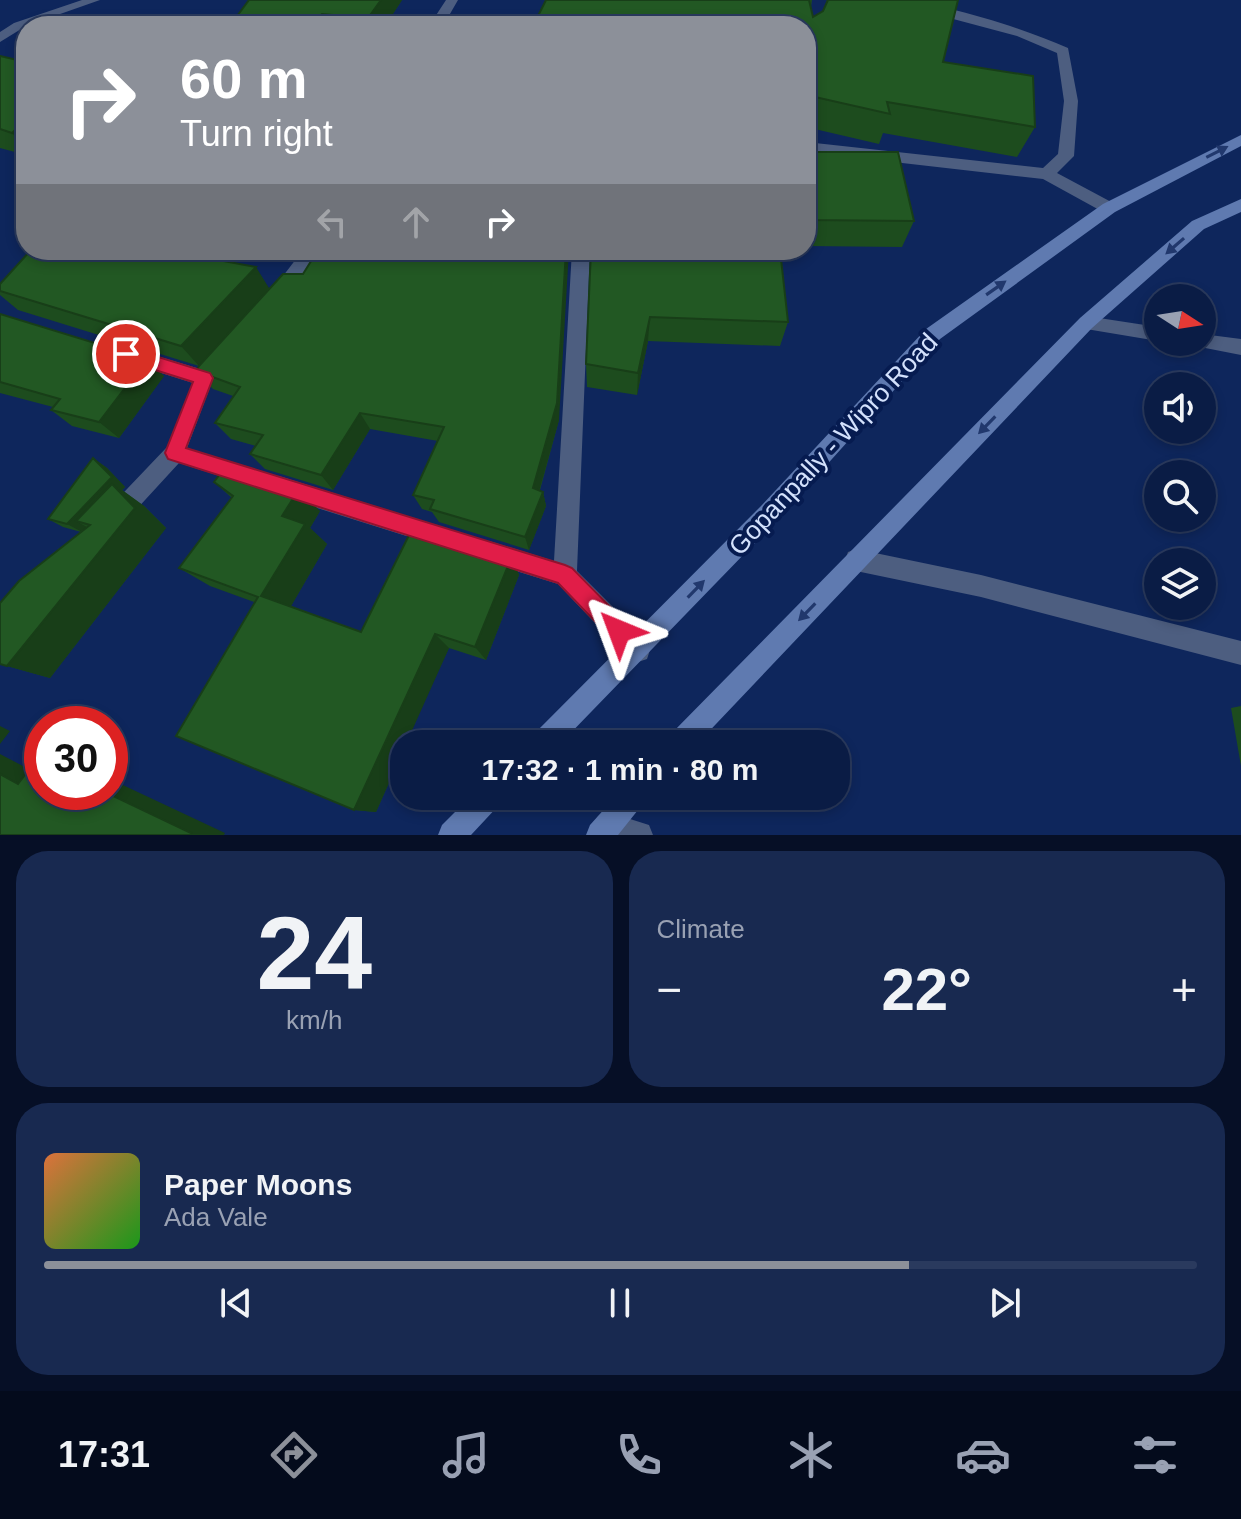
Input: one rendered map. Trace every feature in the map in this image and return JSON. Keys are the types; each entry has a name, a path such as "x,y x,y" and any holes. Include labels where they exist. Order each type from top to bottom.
{"main road":[{"name":"Gopanpally - Wipro Road","path":"556,730 638,650 933,334 1109,208 1241,140"},
{"path":"692,730 1086,323 1198,225 1241,205"},
{"path":"452,835 476,810"},
{"path":"604,830 621,810"}],"street":[{"path":"48,16 94,0"},
{"path":"888,0 1022,33 1063,51 1071,101 1066,156 1046,174"},
{"path":"816,148 1046,174 1109,208"},
{"path":"266,309 306,260"},
{"path":"565,575 581,260"},
{"path":"1086,323 1144,332"},
{"path":"98,535 175,453 204,378 235,343"},
{"path":"1216,343 1241,347"},
{"path":"105,348 204,378"},
{"path":"175,453 565,575 638,650"},
{"path":"856,560 981,586 1241,653"},
{"path":"604,830 639,835"}],"building":[{"path":"249,0 381,0 369,16 237,16"},
{"path":"546,0 809,0 813,16 538,16"},
{"path":"828,0 958,0 943,62 1033,76 1035,127 887,102 890,114 816,97 815,16 823,11"},
{"path":"0,56 16,60 16,129 12,133 0,129"},
{"path":"816,152 898,152 914,221 816,220"},
{"path":"22,260 218,260 256,267 181,346 0,291 0,284"},
{"path":"312,260 565,260 557,403 533,488 543,492 525,537 430,509 434,500 413,495 444,427 360,413 321,475 250,454 263,435 215,423 240,387 196,371 283,274 303,274"},
{"path":"591,260 781,260 788,322 650,317 638,373 586,364"},
{"path":"0,314 147,359 99,422 51,410 60,399 0,382"},
{"path":"93,458 112,477 67,524 48,519"},
{"path":"226,466 299,489 282,516 305,524 261,596 361,632 414,525 512,556 475,647 435,634 354,810 176,736 258,597 179,568 233,496 214,482"},
{"path":"112,484 135,508 7,666 0,664 0,603 19,581 90,525 76,521"},
{"path":"0,774 18,784 24,776 24,810 128,810 128,803 191,833 0,835"}],"route":[{"path":"126,354 204,378 175,453 565,575 619,631"}]}
